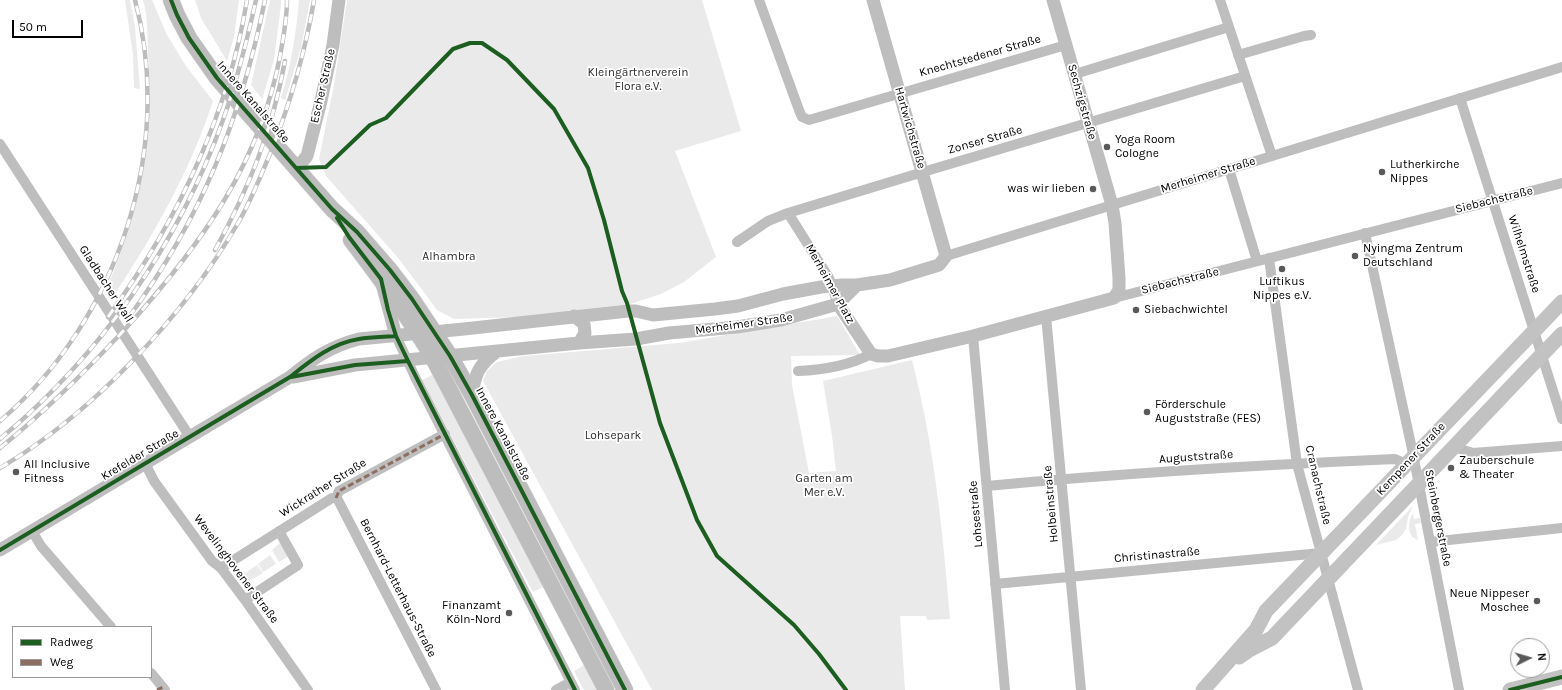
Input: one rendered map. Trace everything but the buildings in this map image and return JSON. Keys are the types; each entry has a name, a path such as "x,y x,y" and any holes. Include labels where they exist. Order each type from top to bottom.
{"main road":[{"name":"Innere Kanalstraße","path":"171,0 189,38 216,78 332,209 357,232 390,270 423,314 450,356 472,395 625,690"},
{"name":"Innere Kanalstraße","path":"332,209 349,238 381,279 418,333 433,358 606,690"},
{"name":"Kempener Straße","path":"1203,690 1256,630 1266,612 1409,460 1562,302"},
{"name":"Kempener Straße","path":"1222,669 1249,650 1272,638 1562,334"},
{"path":"1262,617 1270,629 1279,631"},
{"path":"1510,690 1562,677"}],"street":[{"name":"Escher Straße","path":"297,168 307,156 333,45 340,0"},
{"name":"Knechtstedener Straße","path":"759,0 799,110 802,117 809,120 1066,44"},
{"name":"Hartwichstraße","path":"872,0 923,172 946,256"},
{"name":"Sechzigstraße","path":"1053,0 1112,205 1115,223 1119,278 1119,290 1114,298"},
{"path":"1220,0 1272,156"},
{"path":"1075,74 1229,27"},
{"path":"1238,55 1311,35"},
{"name":"Merheimer Straße","path":"434,332 628,310 653,315 738,306 784,294 821,287 857,285 890,280 939,265 946,256 1562,67"},
{"name":"Zonser Straße","path":"737,242 768,222 788,213 1245,76"},
{"name":"Wilhelmstraße","path":"1460,98 1562,419"},
{"name":"Gladbacher Wall","path":"0,144 190,437"},
{"path":"1229,169 1257,261"},
{"name":"Siebachstraße","path":"798,371 845,365 872,354 878,356 888,356 972,336 1562,183"},
{"name":"Merheimer Platz","path":"788,213 829,278 838,304 872,354"},
{"name":"Steinbergerstraße","path":"1366,233 1409,460 1419,484 1459,690"},
{"name":"Cranachstraße","path":"1269,258 1297,464 1358,690"},
{"name":"Innere Kanalstraße","path":"381,279 396,336 573,686"},
{"name":"Merheimer Straße","path":"450,356 579,343 636,339 669,333 737,327 781,320 838,304 857,285"},
{"path":"667,314 665,319 669,333"},
{"path":"574,316 584,324 585,333 579,343"},
{"name":"Holbeinstraße","path":"1046,316 1081,690"},
{"name":"Krefelder Straße","path":"0,550 290,377 313,359 333,348 359,339 434,332"},
{"name":"Lohsestraße","path":"972,336 1005,690"},
{"path":"333,348 334,360 339,368"},
{"path":"472,395 477,371 483,363 497,351"},
{"name":"Krefelder Straße","path":"290,377 339,368 450,356"},
{"name":"Wickrather Straße","path":"221,568 332,498 336,498 339,491 445,434"},
{"path":"1456,445 1460,449 1472,453 1562,446"},
{"name":"Auguststraße","path":"987,486 1062,479 1297,464 1395,459 1409,460"},
{"name":"Wevelinghovener Straße","path":"145,463 154,481 212,561 221,568 245,600 308,690"},
{"name":"Bernhard-Letterhaus-Straße","path":"336,498 436,690"},
{"path":"1430,542 1562,528"},
{"path":"32,531 41,546 110,626"},
{"name":"Wickrather Straße","path":"245,600 298,565 278,531"},
{"name":"Christinastraße","path":"995,584 1321,553"},
{"path":"152,674 162,689"},
{"path":"556,690 573,686"}],"green space":[{"path":"125,0 130,0 135,27 140,89 134,88 133,55"},
{"path":"143,0 152,0 167,35 186,66 213,101 193,153 169,204 141,253 111,300 106,290 128,231 136,202 147,144 149,84 147,19"},
{"path":"195,0 239,0 234,37 227,61 201,18"},
{"path":"270,0 281,0 281,5 274,60 262,99 251,85"},
{"path":"299,0 310,0 301,48 285,100 281,98 293,50"},
{"path":"347,0 702,0 741,131 675,151 716,257 684,282 661,294 630,304 520,317 454,319 437,310 399,259 326,176 319,159 334,85"},
{"path":"837,316 860,355 791,356 792,385 809,473 836,471 823,381 912,360 920,392 937,489 950,619 927,620 926,616 900,616 905,690 652,690 483,381 487,371 497,362 524,356 679,343"},
{"path":"434,374 545,586 533,592 422,380"},
{"path":"1413,506 1408,517 1406,529 1402,535 1396,540 1376,545"},
{"path":"1413,513 1414,519 1420,518 1421,523 1415,524 1418,540 1412,537 1410,531 1409,522"},
{"path":"281,542 289,556 279,562 272,550"},
{"path":"270,555 276,564 263,572 258,564"},
{"path":"257,565 263,573 247,582 242,575"},
{"path":"586,664 600,690 584,690 574,671"}],"railway":[{"path":"0,421 41,380 76,334 105,283 126,229 141,173 147,115 145,57 135,0"},
{"path":"108,317 156,244 196,167 213,126 227,85 247,0"},
{"path":"0,439 36,407 71,371 103,334 159,253 184,210 205,166 223,120 233,90 256,0"},
{"path":"129,317 155,280 178,242 198,205 215,166 243,87 265,0"},
{"path":"0,448 34,420 97,359 154,296 203,233 243,166 259,130 272,92 281,51 286,19 287,0"},
{"path":"0,468 34,446 69,420 134,360 164,327 216,258 247,206 270,154 290,97 301,59 314,0"},
{"path":"215,250 249,181 258,158 280,87 285,61"}],"marked path":[{"path":"336,498 339,491 445,434"},
{"path":"157,690 163,687"}],"cycle path":[{"path":"171,0 189,38 217,78 332,209 357,232 390,270 412,299 450,356 472,395 625,690"},
{"path":"297,168 326,167 370,125 386,118 453,49 470,43 482,43 507,60 554,109 588,168 604,220 622,291 627,303 660,423 697,520 717,556 794,625 819,654 846,690"},
{"path":"337,218 349,237 381,279 396,336 575,690"},
{"path":"0,550 290,377 314,359 340,344 359,339 396,336"},
{"path":"291,377 355,365 408,361"},
{"path":"1510,690 1562,677"}],"place":[{"name":"Yoga Room Cologne","path":"1107,147"},
{"name":"Lutherkirche Nippes","path":"1382,172"},
{"name":"was wir lieben","path":"1093,189"},
{"name":"Nyingma Zentrum Deutschland","path":"1355,256"},
{"name":"Luftikus Nippes e.V.","path":"1282,269"},
{"name":"Siebachwichtel","path":"1136,310"},
{"name":"Förderschule Auguststraße (FES)","path":"1147,412"},
{"name":"Zauberschule & Theater","path":"1451,468"},
{"name":"All Inclusive Fitness","path":"16,472"},
{"name":"Neue Nippeser Moschee","path":"1537,601"},
{"name":"Finanzamt Köln-Nord","path":"509,613"}],"park label":[{"name":"Kleingärtnerverein Flora e.V.","path":"638,80"},
{"name":"Alhambra","path":"449,257"},
{"name":"Lohsepark","path":"613,436"},
{"name":"Garten am Mer e.V.","path":"824,486"}]}
